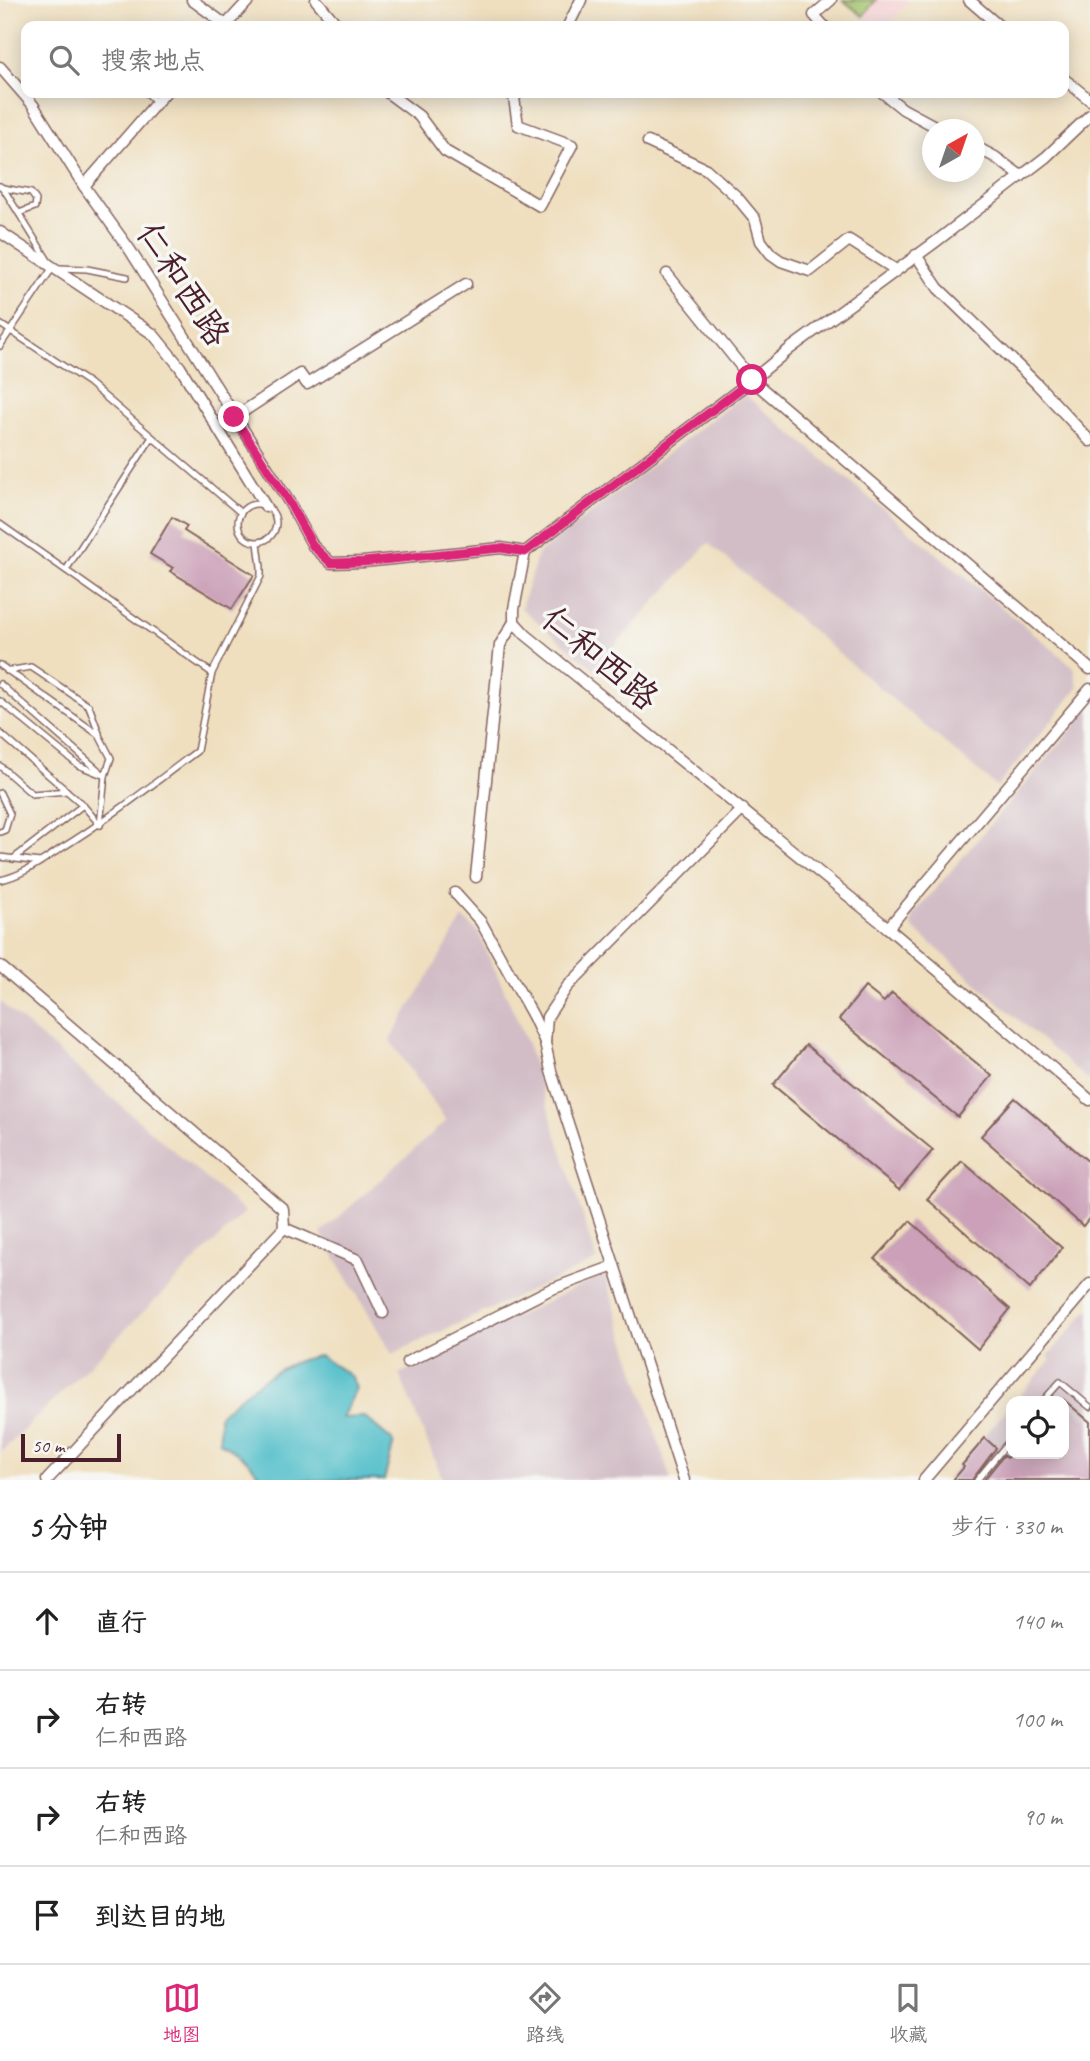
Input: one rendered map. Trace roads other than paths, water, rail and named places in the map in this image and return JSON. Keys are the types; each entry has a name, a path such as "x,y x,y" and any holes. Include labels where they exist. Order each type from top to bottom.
{"street":[{"path":"192,0 219,21"},
{"path":"230,21 249,0"},
{"path":"316,0 334,21"},
{"path":"570,21 581,0"},
{"path":"819,21 814,15 831,0"},
{"path":"969,0 993,21"},
{"name":"仁和西路","path":"0,67 21,91"},
{"path":"1069,83 1090,100"},
{"name":"仁和西路","path":"27,98 84,186 130,250 289,502 313,546 331,563 501,548 525,552 514,622 526,635 888,928 1090,1100"},
{"path":"84,186 160,98"},
{"path":"395,98 419,116 445,151 540,206 572,145 518,125 514,98"},
{"path":"889,98 922,119"},
{"path":"525,552 791,348 934,243 1046,157 1088,121"},
{"path":"648,142 706,169 736,196 755,219 761,241 771,254 781,261 810,271 849,240 896,270"},
{"path":"985,152 1021,176"},
{"path":"0,232 153,334 180,367 266,506"},
{"path":"916,255 938,288 1037,384 1090,440"},
{"path":"667,274 752,380 1090,669"},
{"path":"234,417 300,374 307,384 466,284"},
{"path":"476,877 500,645 514,622"},
{"path":"888,928 1090,688"},
{"path":"545,1043 548,1017 567,987 743,810"},
{"path":"455,893 481,922 545,1043 551,1071 684,1480"},
{"path":"0,966 283,1209 284,1228 47,1480"},
{"path":"284,1228 358,1260 383,1312"},
{"path":"407,1362 549,1290 614,1266"},
{"path":"924,1480 1090,1284"}],"lane":[{"path":"152,98 156,102"},
{"path":"2,187 53,267"},
{"path":"2,187 31,193 36,200 35,207 19,213"},
{"path":"53,267 87,269 128,277"},
{"path":"0,346 53,267"},
{"path":"0,324 89,383 241,513"},
{"path":"66,570 152,437"},
{"path":"250,506 266,506 275,516 276,528 269,538 258,543 251,542 242,535 238,524 241,513 250,506"},
{"path":"0,524 212,673"},
{"path":"0,880 10,878 40,862 100,825 197,751 212,673 261,576 258,543"},
{"path":"0,665 99,734"},
{"path":"7,671 32,667 89,705 111,758 105,776 100,825"},
{"path":"0,684 105,776"},
{"path":"0,701 78,765 105,776"},
{"path":"0,733 83,805 100,825"},
{"path":"0,766 32,794 67,791"},
{"path":"0,793 10,814 5,830 0,832"},
{"path":"13,859 83,805"},
{"path":"0,857 40,862"},
{"path":"1047,1396 1059,1382 1090,1408"},
{"path":"977,1480 1006,1445"}],"water":[{"path":"320,1356 352,1377 356,1389 342,1418 365,1417 394,1442 384,1480 263,1480 248,1461 220,1442 219,1416 240,1396 293,1363"}]}
